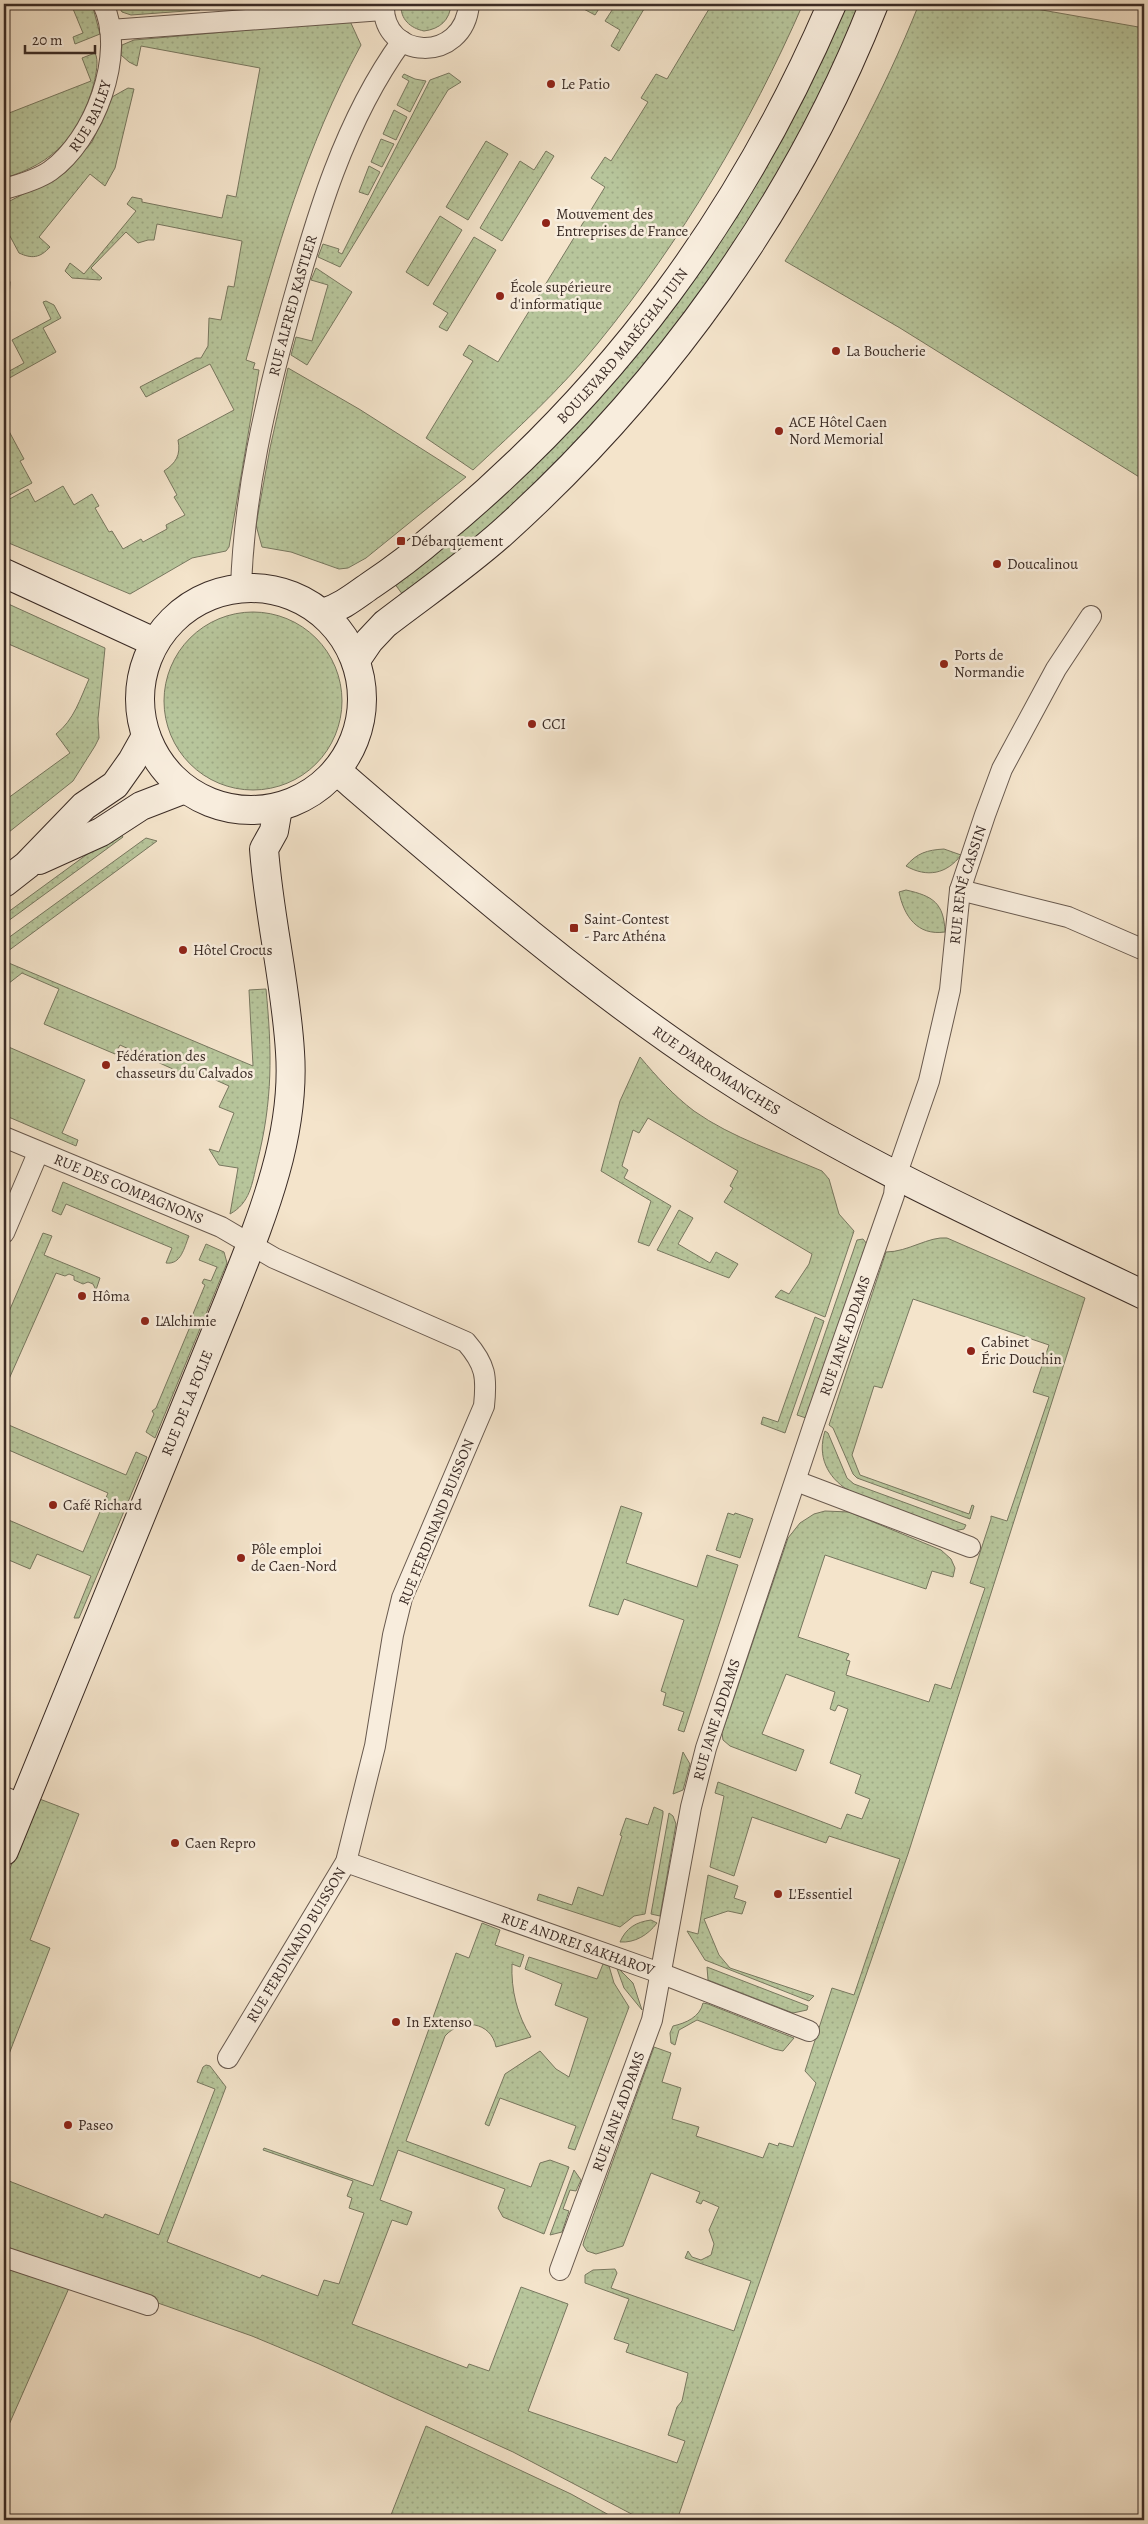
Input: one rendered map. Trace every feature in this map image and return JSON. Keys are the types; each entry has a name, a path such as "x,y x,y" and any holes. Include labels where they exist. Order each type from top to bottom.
{"main road":[{"name":"BOULEVARD MARÉCHAL JUIN","path":"323,613 349,602 410,558 449,525 540,443 602,376 663,301 716,226 785,106 832,4"},
{"path":"356,660 385,624 428,593 501,534 575,463 626,408 684,335 784,189 838,86 874,4"},
{"path":"4,573 154,642"},
{"path":"240,588 267,589 290,594 323,613 343,634 356,660 363,695 362,716 357,736 348,755 337,771 310,795 278,808 242,810 204,800 185,789 162,766 146,736 141,717 140,698 143,674 154,642 184,611 202,600 240,588"},
{"path":"4,883 27,865 84,806 115,785 132,761 146,736"},
{"name":"RUE D'ARROMANCHES","path":"337,771 556,954 649,1025 768,1104 819,1135 896,1176 1144,1295"},
{"path":"27,865 102,832 147,803 185,789"},
{"path":"264,849 274,831 278,808"},
{"name":"RUE DE LA FOLIE","path":"4,1851 13,1800 251,1244 270,1189 282,1142 289,1093 290,1054 264,849 252,834 242,810"}],"street":[{"name":"RUE BAILEY","path":"4,189 49,171 66,156 91,120 110,71 110,30 103,4"},
{"path":"110,30 384,7 390,27 402,41 414,47 428,49 452,40 462,30 468,18 469,4"},
{"name":"RUE ALFRED KASTLER","path":"240,588 242,535 258,446 277,360 304,263 332,176 352,129 372,87 402,41"},
{"name":"RUE RENÉ CASSIN","path":"896,1176 930,1081 950,990 960,890 1002,770 1056,669 1091,616"},
{"path":"960,890 1068,917 1144,950"},
{"name":"RUE DES COMPAGNONS","path":"4,1137 221,1226 251,1244"},
{"path":"4,1233 38,1152"},
{"name":"RUE JANE ADDAMS","path":"560,2270 652,2020 691,1808 706,1748 894,1195 896,1176"},
{"name":"RUE FERDINAND BUISSON","path":"228,2058 346,1862 374,1746 402,1598 484,1406 485,1372 477,1355 466,1342 274,1258 251,1244"},
{"path":"796,1481 970,1547"},
{"name":"RUE ANDREI SAKHAROV","path":"346,1862 660,1973 809,2031"},
{"path":"4,2257 148,2305"}],"green space":[{"path":"71,4 92,4 100,34 75,44 73,37 83,33"},
{"path":"117,4 200,4 200,10 131,15 122,12"},
{"path":"401,4 451,4 449,15 443,23 435,28 424,31 414,28 407,22 402,14"},
{"path":"580,4 602,4 595,15 578,6"},
{"path":"616,4 647,4 619,51 611,46 620,30 605,21"},
{"path":"712,4 803,4 737,137 686,222 658,264 629,304 569,377 473,470 426,438 473,361 463,355 469,345 498,362 605,187 591,178 605,157 611,161 648,102 641,98 656,74 667,79"},
{"path":"844,4 864,4 794,152 677,331 551,473 406,599 394,583 559,438"},
{"path":"919,4 1008,4 1144,28 1144,480 900,328 785,261 823,199 858,136 890,71"},
{"path":"350,21 361,45 341,84 308,161 281,239 246,360 255,363 253,369 259,370 229,547 226,551 192,558 130,594 4,541 4,502 28,489 35,502 63,486 74,505 92,494 99,506 95,508 109,532 112,531 123,549 141,539 143,542 167,529 166,525 185,515 174,497 177,495 164,471 177,458 179,450 178,440 234,410 210,364 146,397 140,387 196,358 201,358 208,346 209,318 221,320 228,286 234,287 242,241 157,224 154,240 138,243 126,232 91,268 102,278 100,280 72,278 65,271 70,263 84,274 136,211 127,204 132,197 142,199 142,202 222,218 227,195 236,197 260,68 141,46 137,66 121,55 122,45 134,40"},
{"path":"95,53 97,63 94,83 88,101 73,132 51,155 22,172 4,178 4,115 91,81 82,58"},
{"path":"449,73 461,82 448,90 340,267 318,257 323,244 339,249 338,252 342,254 430,80"},
{"path":"404,74 426,81 410,112 397,105 409,81 402,77"},
{"path":"128,88 134,89 115,168 105,186 90,174 39,237 50,247 43,253 32,257 19,253 4,225 4,204 66,172 92,142 112,97"},
{"path":"394,110 407,117 396,140 383,134"},
{"path":"381,139 394,144 382,167 371,162"},
{"path":"486,141 508,154 468,220 446,207"},
{"path":"546,151 554,156 502,241 480,228 520,161 534,170"},
{"path":"369,166 380,172 368,195 359,192"},
{"path":"440,216 462,230 428,286 406,272"},
{"path":"474,237 496,250 447,331 439,327 448,313 433,304"},
{"path":"316,268 352,292 307,365 291,355 296,337 312,341 328,285 311,280"},
{"path":"4,271 10,282 9,297 4,287"},
{"path":"46,301 54,305 61,318 43,328 56,352 4,381 4,374 24,363 12,340 51,319 43,302"},
{"path":"288,368 359,409 466,477 366,558 348,568 339,569 291,552 262,547 256,525 270,448"},
{"path":"4,422 24,459 20,461 32,483 4,498"},
{"path":"4,602 105,648 98,719 99,738 95,746 73,781 4,836 4,801 70,753 56,734 72,716 89,679 4,642"},
{"path":"244,612 262,612 279,615 295,622 310,632 322,644 332,659 339,675 342,701 341,718 336,735 322,758 310,770 295,780 279,787 262,790 244,790 227,787 211,780 196,770 184,758 174,743 167,727 164,710 164,692 167,675 174,659 184,644 196,632 211,622 227,615"},
{"path":"119,831 123,837 4,924 4,915"},
{"path":"146,838 157,841 4,954 4,941"},
{"path":"944,849 961,855 943,870 929,873 906,866 923,853"},
{"path":"906,890 923,895 935,902 942,914 945,932 927,931 913,922 904,909 899,892"},
{"path":"4,961 253,1066 249,990 266,989 270,1076 266,1118 252,1185 246,1199 237,1210 230,1214 238,1168 219,1165 209,1149 219,1152 234,1113 219,1107 229,1086 200,1073 199,1075 188,1070 186,1075 120,1045 115,1054 44,1024 59,989 22,973 4,987"},
{"path":"4,1045 85,1080 62,1133 78,1140 76,1146 4,1115"},
{"path":"640,1057 679,1099 709,1121 740,1137 822,1171 829,1179 839,1214 854,1231 825,1317 775,1297 781,1290 789,1294 809,1264 812,1254 724,1202 733,1188 730,1186 738,1171 648,1118 639,1133 633,1130 622,1166 628,1170 624,1178 671,1206 649,1246 638,1242 651,1201 601,1171 620,1101"},
{"path":"63,1182 189,1236 181,1255 175,1261 166,1263 172,1248 66,1204 61,1215 52,1211"},
{"path":"679,1210 693,1218 678,1244 710,1263 716,1252 738,1264 729,1278 657,1250"},
{"path":"43,1233 52,1236 44,1255 100,1278 96,1290 93,1284 88,1282 83,1284 74,1280 74,1276 56,1273 9,1379 4,1377 4,1323"},
{"path":"947,1238 1085,1298 908,1854 677,2520 643,2520 513,2452 319,2364 252,2336 4,2249 4,2179 103,2218 105,2214 159,2235 215,2089 197,2082 203,2067 206,2065 210,2066 226,2087 167,2242 260,2278 262,2275 318,2296 324,2280 339,2284 364,2213 349,2208 352,2198 347,2196 353,2181 263,2150 264,2148 373,2186 456,1953 469,1958 482,1923 500,1930 495,1945 524,1955 520,1967 512,1964 513,1983 516,2002 522,2020 531,2037 496,2047 493,2038 482,2027 467,2025 459,2026 452,2030 445,2036 406,2141 531,2187 540,2163 550,2160 569,2167 544,2234 503,2217 498,2208 505,2189 398,2150 380,2200 412,2212 407,2225 392,2220 352,2324 467,2368 469,2364 489,2371 521,2287 568,2304 528,2411 677,2463 685,2441 668,2435 677,2407 682,2401 688,2373 626,2352 629,2344 614,2339 629,2299 585,2283 585,2275 593,2270 615,2269 617,2273 611,2288 734,2331 751,2281 685,2258 688,2251 692,2257 701,2260 711,2255 714,2244 709,2230 719,2207 703,2200 701,2204 696,2202 700,2192 651,2173 623,2246 596,2254 587,2251 583,2245 654,2047 671,2053 662,2082 681,2088 672,2119 699,2127 696,2136 763,2158 769,2143 778,2146 779,2143 793,2147 816,2083 805,2071 832,1988 854,1995 900,1859 829,1836 826,1843 752,1817 734,1876 710,1867 724,1796 715,1793 718,1782 841,1829 847,1814 862,1819 870,1799 855,1793 861,1775 830,1763 848,1709 838,1705 835,1711 830,1709 835,1692 786,1674 762,1734 804,1750 796,1771 730,1746 723,1740 722,1733 788,1538 800,1523 814,1514 825,1511 849,1512 941,1550 951,1559 955,1568 953,1577 932,1571 926,1589 825,1555 798,1637 849,1654 846,1660 850,1661 846,1675 929,1702 935,1684 951,1689 985,1588 970,1583 991,1516 1007,1521 1049,1397 1033,1392 1049,1345 913,1299 882,1388 874,1386 852,1455 860,1475 969,1514 972,1505 974,1506 970,1519 857,1478 853,1474 833,1428 829,1425 886,1252 902,1250 933,1239"},
{"path":"863,1239 867,1244 806,1418 797,1415 857,1240"},
{"path":"206,1244 224,1252 227,1263 155,1438 146,1432 154,1414 152,1411 156,1408 192,1322 190,1321 205,1285 202,1283 204,1279 211,1281 217,1267 199,1260"},
{"path":"815,1317 824,1321 785,1433 761,1424 763,1417 778,1422"},
{"path":"4,1423 126,1475 136,1452 147,1457 79,1618 74,1618 91,1576 37,1554 30,1569 4,1558 4,1518 83,1552 108,1493 4,1448"},
{"path":"825,1431 828,1433 847,1478 854,1484 966,1525 964,1529 953,1531 848,1490 834,1479 826,1465 822,1449"},
{"path":"621,1506 642,1513 626,1563 697,1587 707,1555 738,1565 684,1732 678,1730 684,1712 663,1705 666,1693 661,1691 684,1620 624,1599 618,1615 589,1606"},
{"path":"728,1513 734,1515 735,1513 753,1519 740,1558 716,1550"},
{"path":"683,1752 690,1764 683,1790 673,1794"},
{"path":"37,1798 79,1814 30,1940 50,1948 4,2067 4,1884"},
{"path":"654,1807 663,1811 663,1814 645,1914 634,1916 620,1927 537,1900 539,1894 572,1905 578,1887 603,1896 626,1818 648,1825"},
{"path":"669,1813 673,1816 676,1824 660,1916 651,1914"},
{"path":"708,1875 738,1886 734,1898 746,1902 742,1914 728,1911 704,1919 719,1955 730,1968 814,1996 809,2001 705,1960 687,1931 698,1934"},
{"path":"651,1920 657,1923 645,1935 636,1940 620,1942 632,1926"},
{"path":"529,1957 597,1979 603,1964 609,1966 614,1983 629,2007 575,2150 568,2148 576,2126 500,2098 489,2126 485,2124 505,2074 540,2051 556,2069 569,2077 588,2018 555,2005 562,1984 525,1969"},
{"path":"616,1966 633,1983 642,2010 624,1988"},
{"path":"707,1967 808,2006 807,2010 793,2013 708,1980"},
{"path":"703,2003 794,2038 783,2051 697,2020 679,2030 675,2045 671,2043 670,2033 673,2026 696,2016"},
{"path":"574,2170 581,2180 576,2191 570,2190 563,2209 569,2211 562,2232 550,2235"},
{"path":"4,2268 69,2288 4,2436"},
{"path":"426,2426 571,2494 618,2520 389,2520"}],"place":[{"name":"Le Patio","path":"551,84"},
{"name":"Mouvement des Entreprises de France","path":"546,223"},
{"name":"École supérieure d'informatique","path":"500,296"},
{"name":"La Boucherie","path":"836,351"},
{"name":"ACE Hôtel Caen Nord Memorial","path":"779,431"},
{"name":"Débarquement","path":"401,541"},
{"name":"Doucalinou","path":"997,564"},
{"name":"Ports de Normandie","path":"944,664"},
{"name":"CCI","path":"532,724"},
{"name":"Saint-Contest - Parc Athéna","path":"574,928"},
{"name":"Hôtel Crocus","path":"183,950"},
{"name":"Fédération des chasseurs du Calvados","path":"106,1065"},
{"name":"Hôma","path":"82,1296"},
{"name":"L'Alchimie","path":"145,1321"},
{"name":"Cabinet Éric Douchin","path":"971,1351"},
{"name":"Café Richard","path":"53,1505"},
{"name":"Pôle emploi de Caen-Nord","path":"241,1558"},
{"name":"Caen Repro","path":"175,1843"},
{"name":"L'Essentiel","path":"778,1894"},
{"name":"In Extenso","path":"396,2022"},
{"name":"Paseo","path":"68,2125"}]}
